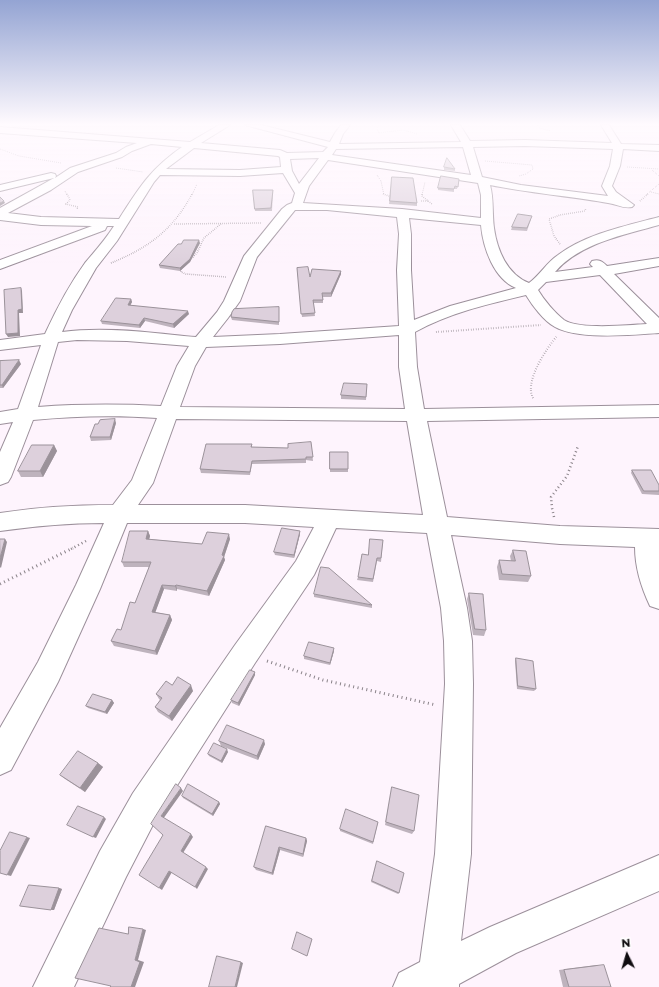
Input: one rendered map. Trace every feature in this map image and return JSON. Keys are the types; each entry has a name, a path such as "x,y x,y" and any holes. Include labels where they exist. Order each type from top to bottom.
{"street":[{"path":"0,477 26,414 50,339 64,310 90,266 111,241 116,223 157,173 260,171"},
{"path":"287,171 295,187 299,199"},
{"path":"4,744 48,672 117,520 142,483 186,366 200,342 223,315 232,301 251,256 275,225 299,199 314,171"},
{"path":"421,171 611,200 646,217"},
{"path":"476,171 480,180 486,187 487,222 491,242 504,271 512,280 536,284"},
{"path":"612,171 607,186 608,189 646,217"},
{"path":"0,188 70,172"},
{"path":"0,213 47,188 70,172"},
{"path":"299,199 405,204 443,218 487,222"},
{"path":"405,204 404,270 408,367 454,608 458,641 459,684 453,854 430,983"},
{"path":"0,216 27,220 60,222 116,223"},
{"path":"646,217 616,233 578,249 555,263 536,284 535,296 563,324 606,330 659,327"},
{"path":"0,265 116,223"},
{"path":"578,249 659,327"},
{"path":"0,345 77,335 200,342 407,337 420,322 536,284 570,274 623,269 659,262"},
{"path":"0,418 26,414 95,410 168,413 416,415 659,411"},
{"path":"0,522 68,515 117,520 245,514 437,525 560,535 653,538 646,553 648,565 659,598"},
{"path":"52,987 113,864 145,805 304,568 329,519"},
{"path":"430,983 503,940 576,910 659,873"}],"path":[{"path":"140,171 157,173"},
{"path":"373,171 381,181 383,195 405,204 428,201"},
{"path":"502,184 512,178 526,174 530,171"},
{"path":"427,172 422,196 438,207 443,218"},
{"path":"90,266 106,264 120,259 141,248 174,224 188,202 198,181 212,173"},
{"path":"646,217 640,200 659,184"},
{"path":"47,188 66,191 70,200 66,204 78,207 60,222"},
{"path":"651,192 659,194"},
{"path":"578,249 557,242 549,219 554,215 571,214 587,210 586,197"},
{"path":"174,224 222,223 275,225"},
{"path":"189,261 197,253 202,240 222,223"},
{"path":"184,266 181,269 181,272 186,274 223,277 243,274"},
{"path":"407,337 428,333 563,324"},
{"path":"545,413 532,397 529,390 532,380 551,342 563,324"},
{"path":"560,535 551,508 551,496 567,475 578,446"},
{"path":"0,584 117,520"},
{"path":"245,654 323,680 458,709"}],"building":[{"path":"441,176 459,179 458,187 455,186 454,189 438,188"},
{"path":"392,177 413,178 417,203 390,201"},
{"path":"253,190 273,190 271,208 255,209"},
{"path":"0,197 4,201 0,203"},
{"path":"518,214 532,216 527,228 512,227"},
{"path":"184,240 199,240 190,259 180,268 159,265 178,244 181,244"},
{"path":"308,267 310,277 312,269 341,271 331,293 322,293 323,300 313,300 315,313 301,314 297,268"},
{"path":"21,288 22,309 18,310 18,333 6,334 4,290"},
{"path":"116,298 131,299 128,305 188,311 173,324 144,318 139,325 101,321"},
{"path":"279,307 279,322 231,317 234,309"},
{"path":"19,360 2,385 0,385 0,361"},
{"path":"344,383 367,384 366,397 341,395"},
{"path":"115,419 110,437 90,437 95,424 98,424 100,420"},
{"path":"311,442 313,457 306,457 306,459 252,461 250,472 200,469 206,444 252,444 251,447 288,448 288,444"},
{"path":"32,445 54,445 40,471 18,471"},
{"path":"330,452 348,452 348,469 330,469"},
{"path":"632,470 651,470 659,485 659,491 644,491"},
{"path":"282,528 300,531 294,555 274,552"},
{"path":"130,531 148,531 146,539 202,544 207,532 229,534 222,555 224,556 207,591 176,585 162,585 152,612 170,615 155,651 111,641 117,629 121,630 130,602 135,603 151,562 122,562"},
{"path":"0,539 5,539 0,558"},
{"path":"370,539 383,540 381,558 377,558 373,579 358,577 362,554 368,555"},
{"path":"513,550 526,551 531,576 502,574 499,560 515,561"},
{"path":"321,567 329,568 372,605 314,594"},
{"path":"469,593 483,594 486,630 475,629"},
{"path":"309,642 334,648 330,663 304,656"},
{"path":"516,658 533,661 536,689 518,686"},
{"path":"250,670 255,672 238,703 231,700"},
{"path":"178,677 191,685 169,716 155,707 162,698 156,694 166,681 172,685"},
{"path":"93,694 112,700 105,712 86,706"},
{"path":"227,725 264,740 257,756 219,741"},
{"path":"214,743 227,749 221,761 208,754"},
{"path":"78,751 98,763 80,788 60,775"},
{"path":"176,784 181,788 161,816 191,834 181,851 206,867 195,887 169,871 159,888 139,875 163,835 151,824"},
{"path":"188,784 219,802 212,814 182,796"},
{"path":"392,787 419,795 414,831 386,822"},
{"path":"78,806 104,817 93,837 67,825"},
{"path":"346,809 378,822 373,842 340,829"},
{"path":"266,826 306,838 303,854 279,847 272,873 254,867"},
{"path":"10,832 27,837 7,875 0,873 0,851"},
{"path":"377,861 404,873 399,893 372,881"},
{"path":"29,885 59,888 51,910 20,906"},
{"path":"129,927 143,929 135,960 140,962 131,987 110,987 111,986 75,978 99,928 128,934"},
{"path":"297,932 312,939 307,956 292,949"},
{"path":"217,956 241,962 235,987 209,987"},
{"path":"604,965 611,987 569,987 564,970"}]}
